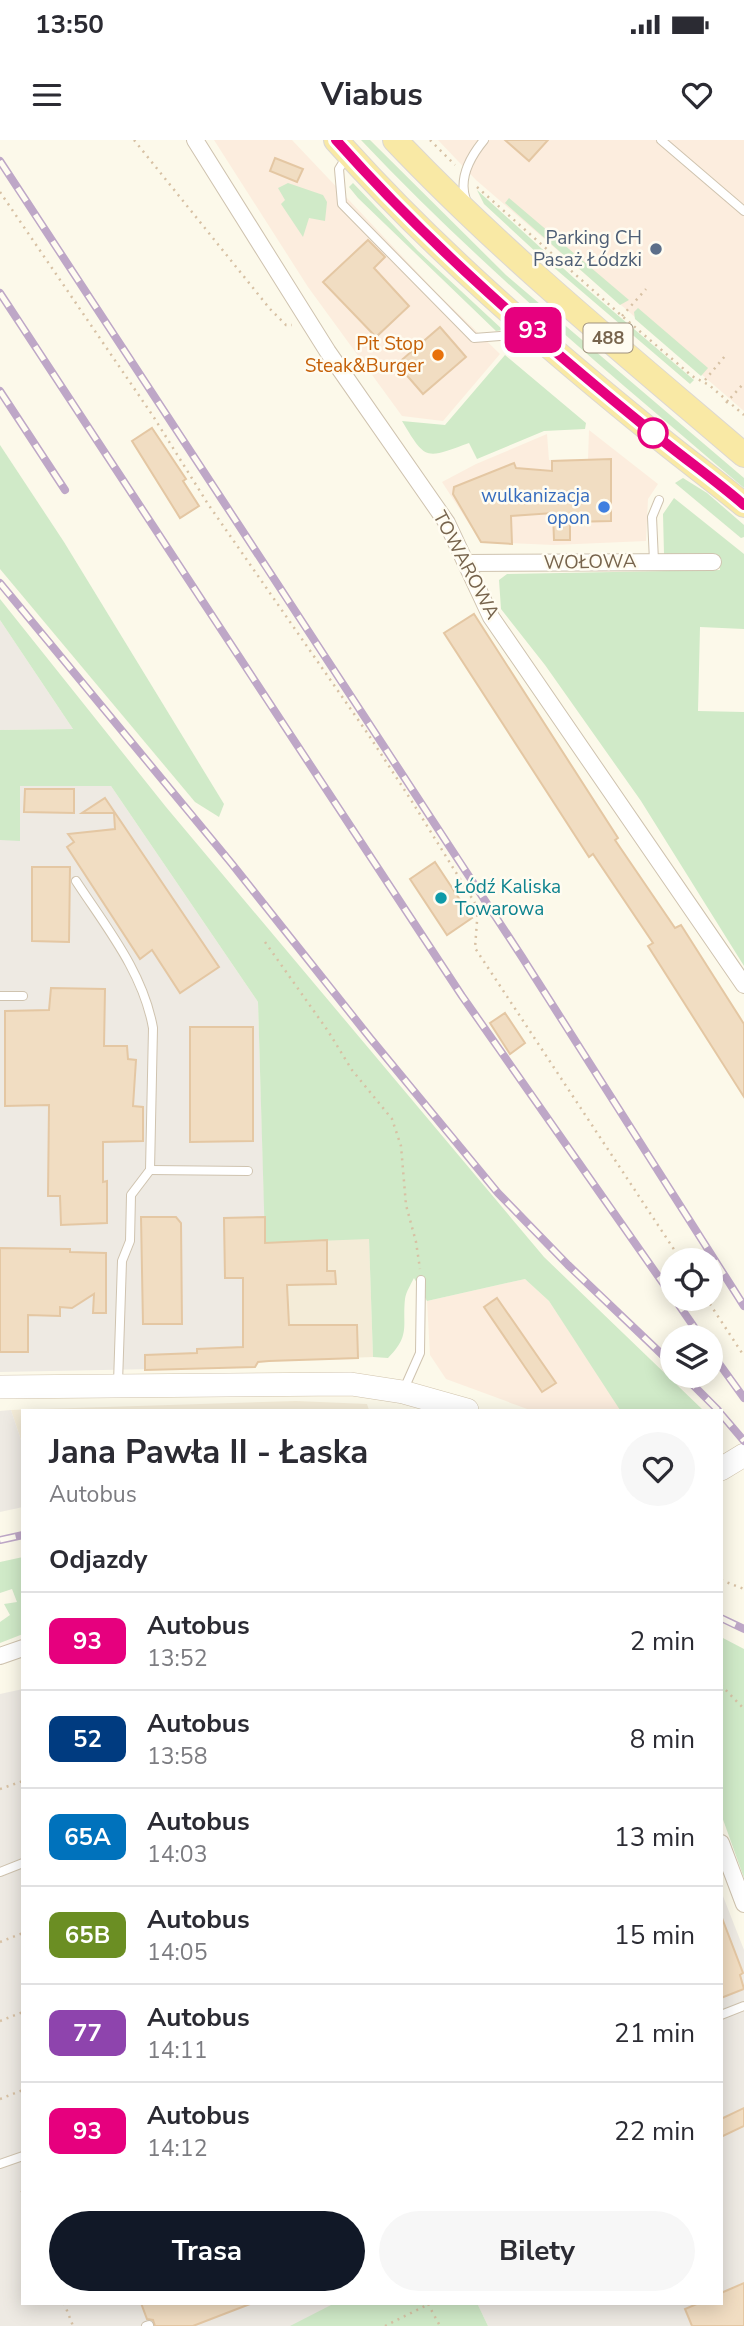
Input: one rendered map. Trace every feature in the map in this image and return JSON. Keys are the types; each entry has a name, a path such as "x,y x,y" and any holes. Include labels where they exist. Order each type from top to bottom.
{"main road":[{"name":"488","path":"395,140 522,265 744,454"},
{"name":"488","path":"342,147 435,243 536,333 653,433 744,505"}],"street":[{"name":"TOWAROWA","path":"195,140 306,318 447,523 491,617 744,985"},
{"name":"WOŁOWA","path":"467,563 713,562"},
{"path":"0,1387 321,1384 369,1386 403,1392 463,1409"},
{"path":"723,1468 744,1455"},
{"path":"0,1656 21,1649"},
{"path":"723,1848 744,1904"}],"lane":[{"path":"473,219 462,190 464,174 471,157 484,140"},
{"path":"661,140 744,211"},
{"path":"342,147 339,169 342,204 474,338 536,333"},
{"path":"654,561 652,517 659,500"},
{"path":"76,881 131,966 150,1008 153,1027 150,1170 131,1195 130,1241 122,1261 118,1386"},
{"path":"0,996 23,996"},
{"path":"150,1170 248,1171"},
{"path":"403,1392 420,1353 421,1280"},
{"path":"0,1872 21,1864"},
{"path":"723,2014 744,2006"},
{"path":"0,2164 21,2157"}],"path":[{"path":"134,140 270,309 286,325 296,326 306,318"},
{"path":"430,140 539,244 622,317 692,376 709,386 744,415"},
{"path":"0,192 153,416 208,504 397,778 478,908 475,948 673,1248"},
{"path":"622,317 646,289"},
{"path":"705,380 725,356"},
{"path":"727,402 744,383"},
{"path":"265,942 352,1070 392,1119 401,1146 407,1205 421,1280"},
{"path":"715,1311 744,1356"},
{"path":"723,1581 744,1589"},
{"path":"723,1687 744,1709"},
{"path":"0,1789 21,1782"},
{"path":"0,1942 21,1935"},
{"path":"0,2021 21,2013"},
{"path":"0,2099 21,2091"},
{"path":"65,2305 73,2326"},
{"path":"385,2326 428,2305"},
{"path":"430,2305 440,2326"}],"shaded area":[{"path":"214,140 292,140 436,292 500,354 443,421 402,416 308,287"},
{"name":"Parking CH Pasaż Łódzki","path":"438,140 744,140 744,411 476,180"},
{"path":"589,430 658,484 648,499 646,541 554,545 481,542 442,482 476,464 547,434 549,460 588,459"},
{"path":"0,620 73,729 0,730"},
{"path":"19,786 111,786 258,1002 269,1361 258,1362 255,1367 0,1372 0,840 20,840"},
{"path":"369,1238 373,1357 269,1361 265,1243"},
{"path":"525,1279 549,1301 620,1409 527,1409 446,1379 430,1355 427,1301"},
{"path":"296,1401 367,1404 369,1409 43,1409"},
{"path":"11,1410 21,1410 21,1440"},
{"path":"11,1410 21,1440 21,1507 0,1512 0,1411"},
{"path":"21,1689 21,2305 340,2305 299,2326 0,2326 0,1694"},
{"path":"723,1896 744,1950 744,2326 488,2326 478,2305 723,2305"}],"green space":[{"path":"361,140 370,140 506,275 744,478 744,488 500,276 406,187"},
{"path":"288,183 323,195 327,202 325,221 309,218 303,237 281,204 285,200 278,188"},
{"path":"353,183 418,251 503,330 496,331 358,198 349,187"},
{"path":"477,190 574,278 694,380 690,384 538,254 484,204"},
{"path":"509,198 629,300 620,305 505,203"},
{"path":"638,308 708,368 701,376 635,319 634,312"},
{"path":"505,355 586,423 585,429 544,431 477,459 469,443 435,454 422,450 402,421 445,425"},
{"path":"0,445 64,542 224,804 219,817 195,802 0,569"},
{"path":"683,478 707,493 744,525 744,537 741,538 675,483"},
{"path":"674,498 744,554 744,629 700,627 698,711 744,712 744,966 641,801 545,665 501,609 499,580 507,574 720,570 719,555 664,554 663,514"},
{"path":"0,599 166,807 544,1257 660,1369 660,1388 680,1388 702,1409 619,1409 549,1301 525,1279 427,1301 414,1278 406,1296 404,1330 400,1343 388,1358 373,1357 369,1239 265,1243 258,1002 111,786 20,786 20,841 0,840 0,730 73,729 0,620"},
{"path":"21,1557 21,1635 0,1643 0,1622 10,1615 4,1604 17,1602 12,1589 0,1593 0,1562"},
{"path":"723,1638 744,1649 744,1878 723,1820"},
{"path":"331,2305 478,2305 488,2326 290,2326"}],"building":[{"path":"505,140 548,140 529,161"},
{"path":"275,158 303,169 297,182 270,171"},
{"path":"368,240 385,257 374,268 409,306 376,337 323,282"},
{"path":"440,327 466,357 423,394 397,364"},
{"path":"152,428 186,479 183,481 199,506 180,518 132,441"},
{"path":"611,459 611,521 570,522 570,540 554,540 553,513 511,516 512,544 481,542 453,494 454,487 514,463 516,468 552,471 552,461"},
{"path":"474,614 618,838 615,840 675,928 681,925 744,1024 744,1097 648,946 653,943 593,854 589,857 444,633"},
{"path":"25,789 74,789 74,813 24,812"},
{"path":"105,798 219,967 180,993 152,950 140,959 67,847 74,842 68,834 115,829 114,813 82,813"},
{"name":"Łódź Kaliska Towarowa","path":"435,862 472,918 447,935 410,879"},
{"path":"32,867 70,867 69,942 32,941"},
{"path":"51,988 105,989 104,1046 127,1046 128,1059 136,1060 133,1106 143,1107 143,1141 103,1142 107,1223 61,1225 60,1196 48,1196 49,1105 5,1106 5,1011 49,1010"},
{"path":"505,1013 525,1043 510,1054 490,1023"},
{"path":"190,1027 253,1027 253,1141 190,1142"},
{"path":"141,1217 176,1217 181,1223 182,1324 143,1324"},
{"path":"265,1217 265,1243 327,1240 327,1271 335,1271 336,1284 287,1285 289,1325 357,1325 358,1358 269,1361 258,1362 255,1367 145,1370 145,1355 197,1353 197,1349 243,1347 243,1278 225,1278 224,1218"},
{"path":"0,1248 70,1249 70,1252 106,1253 106,1313 93,1313 94,1294 72,1308 60,1307 60,1316 28,1315 28,1352 0,1352"},
{"path":"497,1298 556,1383 542,1392 484,1307"},
{"path":"723,1921 743,1973 740,1975 744,1989 723,1997"},
{"path":"744,2108 744,2126 723,2136 723,2118"},
{"path":"744,2283 744,2326 692,2326 685,2309 694,2305 723,2305 723,2292"},
{"path":"142,2305 247,2305 193,2326 155,2326 153,2320 147,2319"}],"railway":[{"path":"0,161 522,957 744,1306"},
{"path":"0,293 462,996 660,1279"},
{"path":"0,391 65,490"},
{"path":"0,583 498,1193 568,1265 660,1353"},
{"path":"683,1311 693,1325"},
{"path":"723,1369 744,1398"},
{"path":"696,1388 717,1409"},
{"path":"723,1416 744,1441"},
{"path":"0,1540 21,1535"},
{"path":"723,1619 744,1629"}],"bus line":[{"name":"93","path":"336,140 435,243 485,288 653,433 744,505"}],"place":[{"name":"Parking CH Pasaż Łódzki","path":"656,249"},
{"name":"Pit Stop Steak&Burger","path":"438,355"},
{"name":"wulkanizacja opon","path":"604,507"},
{"name":"Łódź Kaliska Towarowa","path":"441,898"}]}
